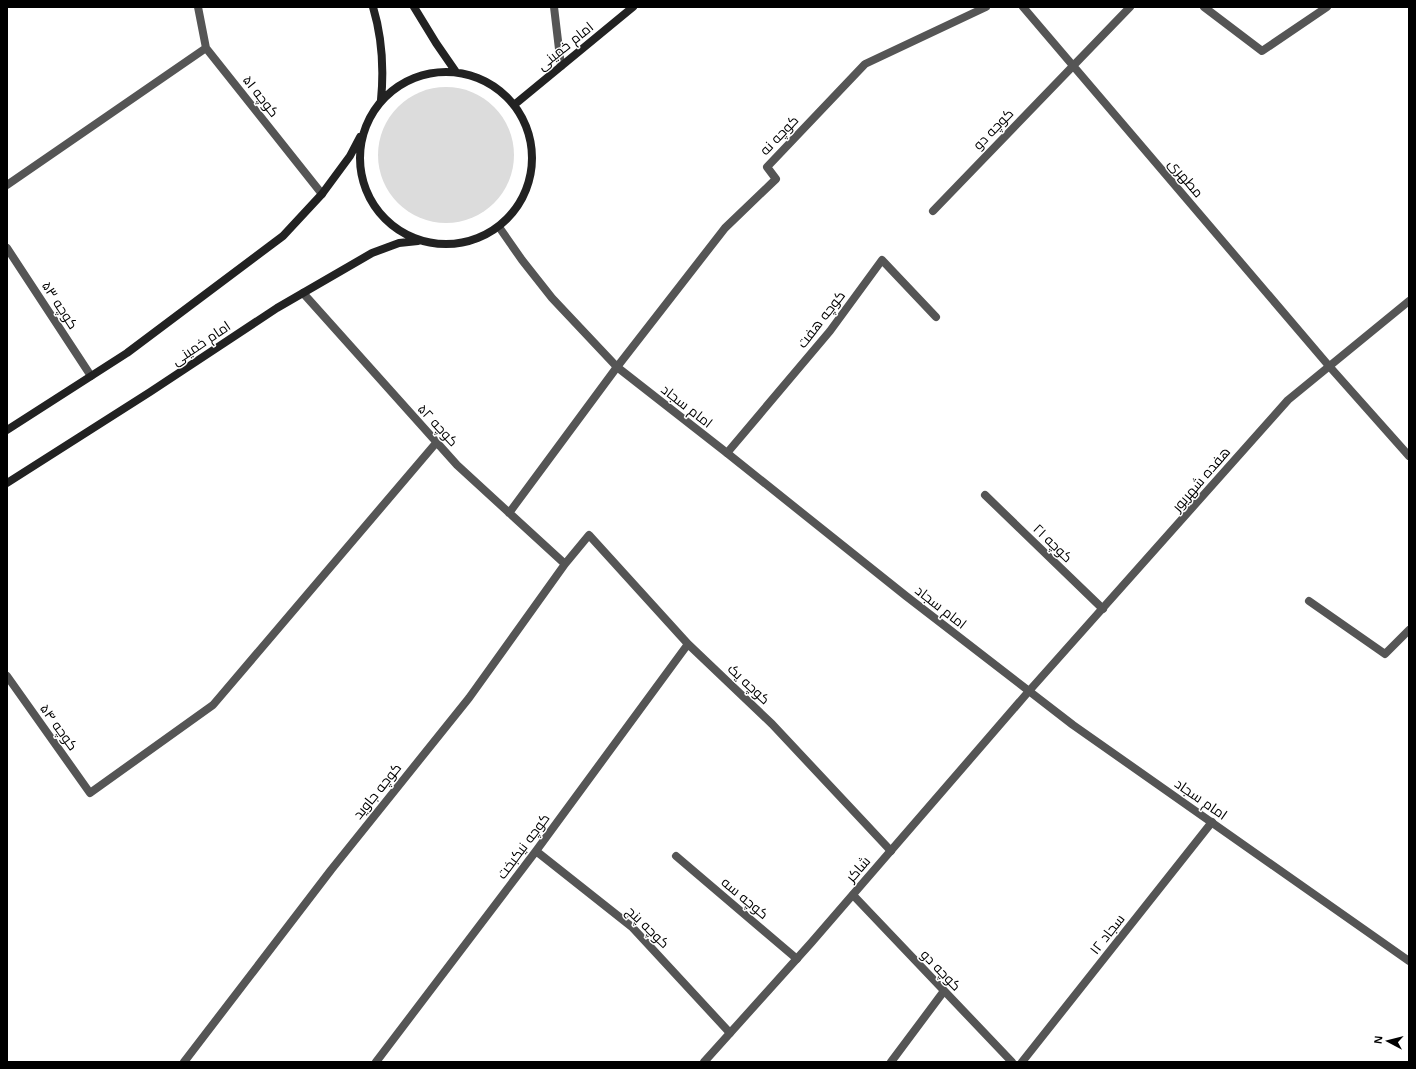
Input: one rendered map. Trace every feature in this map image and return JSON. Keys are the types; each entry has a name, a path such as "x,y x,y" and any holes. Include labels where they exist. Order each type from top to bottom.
{"main road":[{"path":"373,7 377,18 384,74 381,100"},
{"path":"414,7 456,72"},
{"name":"امام خمینی","path":"514,104 633,7"},
{"path":"7,430 127,353 283,236 322,194 350,156 370,114 381,100 403,82 429,73 456,72 478,77 498,89 514,104 527,128 532,155 529,182 517,207 499,226 474,240 446,245 418,241 394,228 375,209 363,185 359,158 363,131"},
{"name":"امام خمینی","path":"7,483 303,293 372,253 399,244 418,241"}],"street":[{"name":"کوچه ۵۱","path":"198,7 206,48 322,194"},
{"path":"554,7 561,66"},
{"name":"کوچه نه","path":"617,367 725,228 776,179 767,167 865,64 986,7"},
{"name":"مطهری","path":"1023,7 1329,366 1409,456"},
{"path":"1073,66 1130,7"},
{"path":"1204,7 1262,51 1327,7"},
{"path":"7,185 206,48"},
{"name":"کوچه دو","path":"933,211 1073,66"},
{"name":"امام سجاد","path":"499,226 522,260 552,298 617,367 906,596 1073,725 1409,961"},
{"name":"کوچه ۵۳","path":"7,248 91,376"},
{"name":"کوچه هفت","path":"727,453 830,331 882,260 936,317"},
{"name":"کوچه ۵۲","path":"303,293 457,465 565,564"},
{"name":"هفده شهریور","path":"1029,691 1288,400 1409,301"},
{"path":"509,513 617,367"},
{"name":"کوچه ۵۴","path":"7,676 90,793 213,705 436,443"},
{"name":"کوچه ۲۱","path":"985,495 1103,608"},
{"name":"کوچه جاوید","path":"184,1062 331,870 469,698 565,564 590,535"},
{"name":"کوچه یک","path":"590,535 688,644 772,724 891,850"},
{"path":"1309,601 1385,654 1409,630"},
{"name":"کوچه نیکبخت","path":"376,1062 536,851 688,644"},
{"name":"شاکر","path":"704,1062 797,959 1029,691"},
{"name":"سجاد ۱۲","path":"1022,1062 1212,822"},
{"name":"کوچه پنج","path":"536,851 632,927 730,1033"},
{"name":"کوچه سه","path":"676,856 797,959"},
{"name":"کوچه دو","path":"853,895 1012,1062"},
{"path":"891,1062 944,991"}],"shaded area":[{"path":"439,87 453,87 472,92 494,107 509,129 513,142 513,168 509,181 494,203 472,218 453,223 439,223 420,218 398,203 383,181 378,162 378,148 383,129 398,107 420,92"}]}
